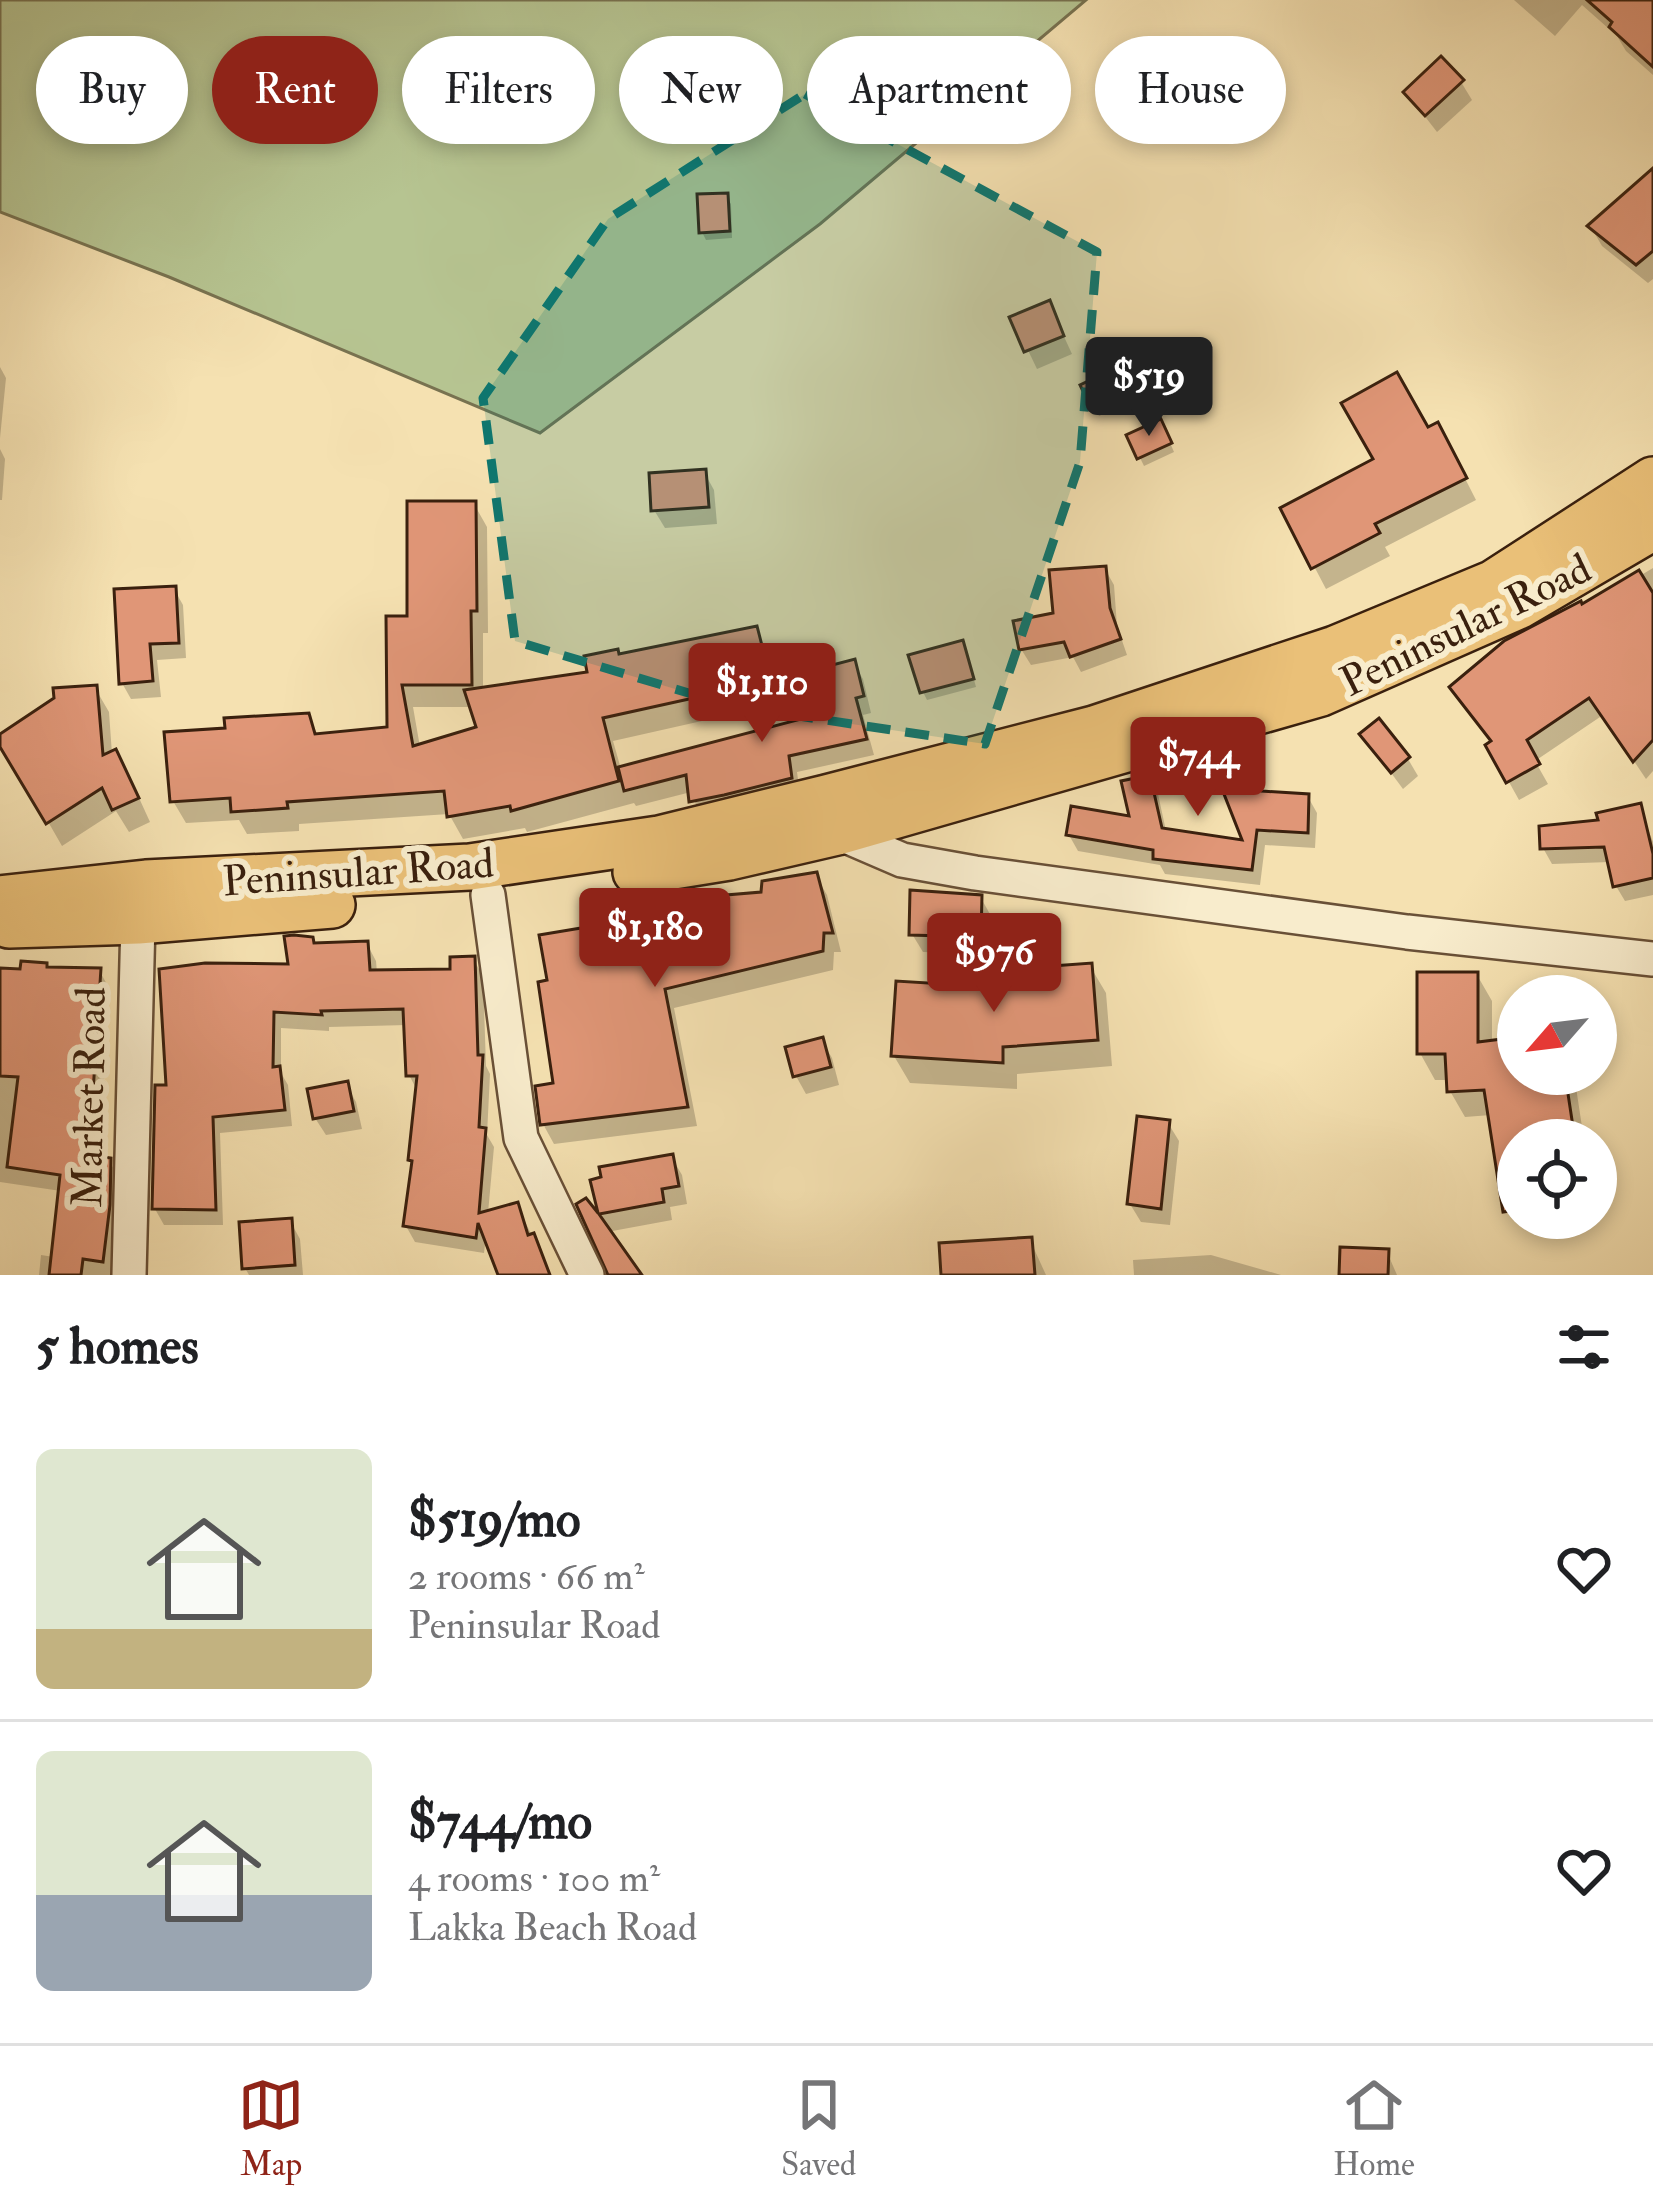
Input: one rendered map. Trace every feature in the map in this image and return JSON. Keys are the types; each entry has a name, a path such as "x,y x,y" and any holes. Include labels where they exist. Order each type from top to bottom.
{"main road":[{"name":"Peninsular Road","path":"0,925 138,921 488,896 729,856 831,815 1335,649 1494,583 1653,479"},
{"name":"Peninsular Road","path":"0,899 146,883 470,867 831,815 1321,693 1518,607 1653,527"}],"street":[{"path":"831,815 902,860 975,873 1407,932 1653,959"},
{"path":"488,896 521,1138 587,1275"},
{"name":"Market Road","path":"129,1275 138,921"}],"highlighted area":[{"path":"805,94 1097,252 1080,462 985,744 732,706 515,641 483,398 608,219"}],"green space":[{"path":"0,0 1086,0 1043,36 807,36 807,144 915,144 820,224 540,433 169,277 0,212"}],"building":[{"path":"1587,0 1653,0 1653,67 1609,27 1612,22"},
{"path":"1441,56 1464,80 1425,116 1403,92"},
{"path":"1653,168 1653,251 1636,265 1587,226"},
{"path":"728,193 730,231 699,233 697,194"},
{"path":"1050,300 1064,336 1024,352 1009,317"},
{"path":"1114,369 1126,394 1092,410 1080,385"},
{"path":"1397,372 1428,427 1438,422 1467,478 1375,524 1380,533 1311,569 1280,508 1373,459 1341,403"},
{"path":"1161,419 1172,443 1137,459 1126,435"},
{"path":"706,469 709,507 651,511 649,473"},
{"path":"407,501 476,501 472,685 402,685 413,746 476,727 464,690 587,672 584,656 618,649 619,654 757,626 771,681 603,718 619,781 511,811 510,806 447,817 444,791 287,802 288,808 231,812 230,798 170,802 164,732 225,728 224,718 309,713 315,734 387,727 386,616 407,616"},
{"path":"1106,566 1110,608 1121,639 1070,657 1064,642 1019,650 1013,621 1053,613 1049,570"},
{"path":"1639,570 1653,593 1653,740 1633,762 1589,698 1527,740 1540,764 1506,783 1485,745 1491,741 1449,687 1504,641"},
{"path":"176,586 179,643 150,644 153,681 119,684 114,589"},
{"path":"963,640 974,679 920,693 908,655"},
{"path":"855,659 864,696 856,698 867,739 789,756 792,778 724,795 689,802 686,775 624,791 618,767 824,713 813,670"},
{"path":"97,685 103,755 116,749 139,798 112,810 102,788 46,824 0,747 0,734 54,698 53,688"},
{"path":"1379,718 1410,757 1391,773 1359,734"},
{"path":"1245,748 1262,791 1309,794 1308,833 1257,830 1252,870 1153,859 1153,850 1066,835 1071,806 1129,816 1121,781 1150,775 1162,828 1242,840 1211,761"},
{"path":"1641,803 1653,854 1653,878 1613,887 1604,847 1540,849 1539,826 1598,820 1596,813"},
{"path":"817,872 833,933 824,933 823,951 665,989 688,1107 540,1125 535,1086 553,1083 538,982 547,980 539,935 605,924 603,917 702,897 761,892 762,881"},
{"path":"910,890 982,895 981,937 909,935"},
{"path":"284,936 313,937 314,943 368,941 370,970 450,969 450,957 475,956 478,1055 483,1055 479,1127 486,1128 479,1213 518,1202 528,1235 534,1233 550,1275 498,1275 478,1223 476,1238 403,1226 417,1076 406,1076 403,1009 321,1011 322,1015 274,1012 273,1067 280,1066 285,1110 213,1117 216,1210 152,1209 155,1085 166,1085 159,969 205,963 288,964"},
{"path":"21,961 47,963 47,967 101,968 89,1155 111,1158 110,1205 103,1262 83,1259 81,1275 49,1275 60,1175 7,1167 18,1077 0,1076 0,968 20,969"},
{"path":"1092,963 1098,1040 1003,1047 1003,1063 891,1056 896,981 1027,989 1025,968"},
{"path":"1417,972 1478,972 1478,1042 1497,1040 1497,1095 1568,1095 1572,1119 1497,1119 1497,1173 1484,1090 1447,1092 1445,1054 1417,1054"},
{"path":"823,1037 831,1067 793,1077 785,1047"},
{"path":"348,1081 354,1111 313,1119 307,1089"},
{"path":"1137,1116 1170,1120 1161,1209 1127,1204"},
{"path":"673,1154 679,1186 662,1189 664,1202 599,1214 642,1275 608,1275 576,1204 586,1198 598,1213 590,1180 601,1177 599,1167"},
{"path":"292,1218 295,1265 242,1269 239,1222"},
{"path":"1032,1237 1035,1275 941,1275 939,1243"},
{"path":"1340,1247 1389,1249 1388,1275 1339,1275"}]}
